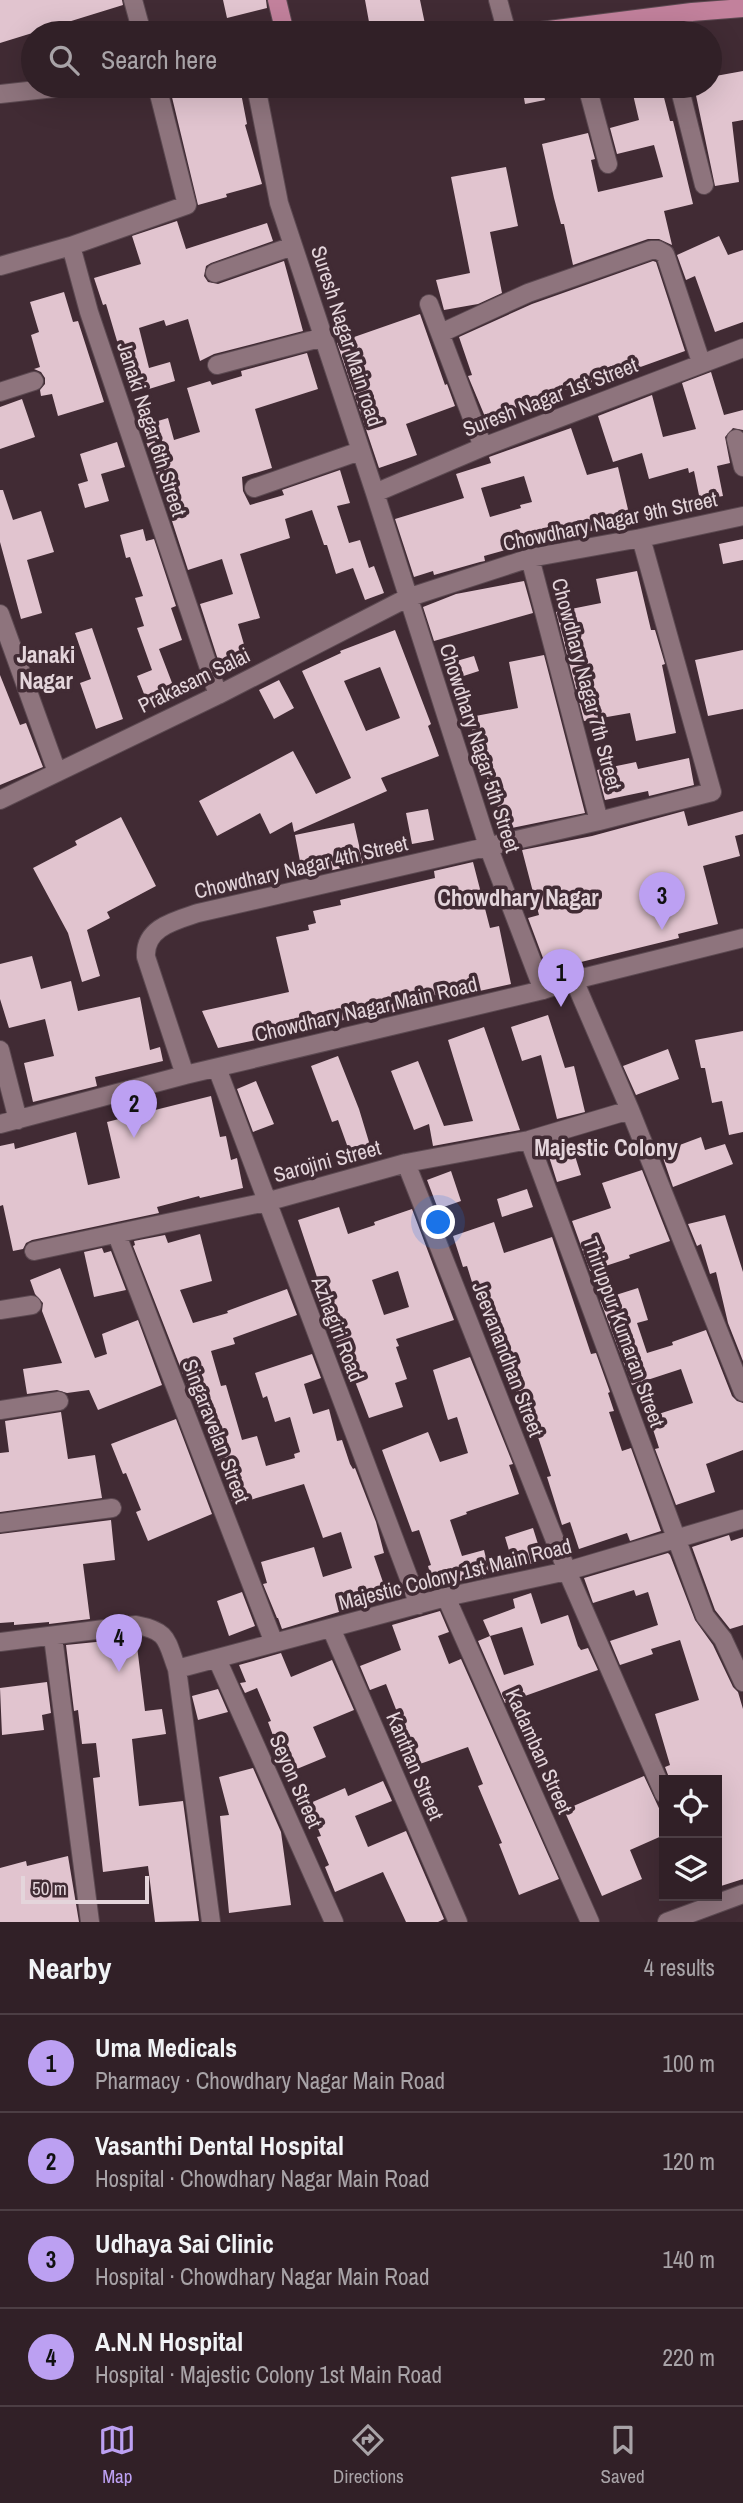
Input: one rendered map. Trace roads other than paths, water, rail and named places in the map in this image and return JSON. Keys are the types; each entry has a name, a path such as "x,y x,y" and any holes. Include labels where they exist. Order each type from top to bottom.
{"main road":[{"path":"277,0 282,21"},
{"path":"669,21 690,6 743,8"}],"street":[{"path":"133,0 139,21"},
{"path":"498,0 504,21"},
{"path":"0,94 21,92"},
{"path":"0,267 71,246 187,205 160,98"},
{"name":"Suresh Nagar Main road","path":"258,98 279,203 407,597"},
{"path":"590,98 608,164"},
{"path":"681,98 704,185"},
{"name":"Janaki Nagar 6th Street","path":"71,246 89,312 218,695"},
{"path":"215,274 293,246"},
{"path":"441,333 528,293 651,250 658,250 664,254 701,362"},
{"path":"429,304 483,447"},
{"path":"217,365 324,337"},
{"name":"Suresh Nagar 1st Street","path":"375,493 483,447 743,348"},
{"path":"0,392 34,381"},
{"path":"736,439 743,467"},
{"path":"254,488 360,451"},
{"name":"Chowdhary Nagar 9th Street","path":"407,597 530,558 743,516"},
{"name":"Chowdhary Nagar 4th Street","path":"185,1075 146,957 145,948 149,938 160,928 198,914 599,821 712,792 641,538"},
{"name":"Chowdhary Nagar 7th Street","path":"530,558 599,821"},
{"name":"Prakasam Salai","path":"0,800 218,695 407,597"},
{"name":"Chowdhary Nagar 5th Street","path":"407,597 488,846 543,990"},
{"path":"0,614 57,772"},
{"name":"Chowdhary Nagar Main Road","path":"0,1124 185,1075 543,990 743,938"},
{"path":"574,980 743,1392"},
{"path":"0,1050 18,1120"},
{"name":"Azhagiri Road","path":"217,1068 419,1605"},
{"name":"Sarojini Street","path":"34,1251 266,1202 407,1163 529,1140 629,1110"},
{"name":"Thiruppur Kumaran Street","path":"529,1140 705,1616 723,1639 743,1682"},
{"name":"Jeevanandhan Street","path":"407,1163 567,1571 659,1783"},
{"name":"Singaravelan Street","path":"117,1235 274,1643"},
{"path":"0,1310 32,1305"},
{"path":"0,1410 59,1401"},
{"path":"0,1522 112,1508"},
{"name":"Majestic Colony 1st Main Road","path":"177,1669 446,1597 567,1571 743,1520"},
{"name":"Kadamban Street","path":"446,1597 590,1922"},
{"path":"0,1642 136,1625 155,1628 164,1636 177,1669 211,1922"},
{"name":"Kanthan Street","path":"331,1628 458,1922"},
{"path":"53,1637 90,1922"},
{"name":"Seyon Street","path":"217,1659 334,1922"},
{"path":"722,1898 743,1894"},
{"path":"667,1922 707,1901"}],"place":[{"name":"Udhaya Sai Clinic","path":"662,930"},
{"name":"Uma Medicals","path":"561,1007"},
{"name":"Vasanthi Dental Hospital","path":"134,1138"},
{"name":"A.N.N Hospital","path":"119,1672"}],"district":[{"name":"Janaki Nagar","path":"46,667"},
{"name":"Chowdhary Nagar","path":"518,897"},
{"name":"Majestic Colony","path":"606,1147"}]}
